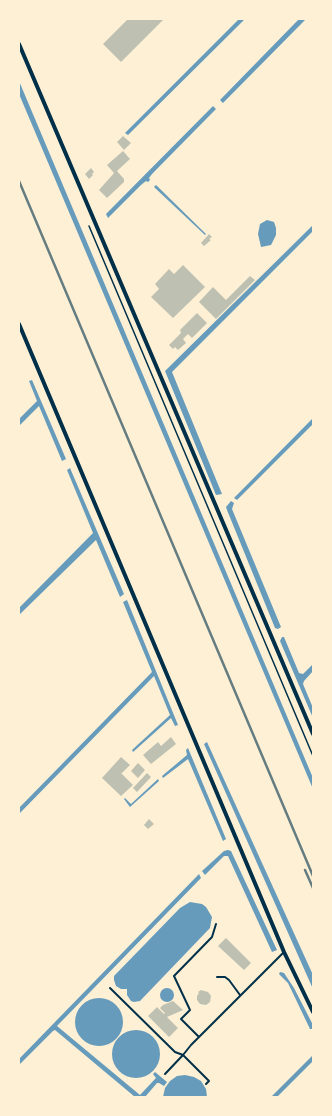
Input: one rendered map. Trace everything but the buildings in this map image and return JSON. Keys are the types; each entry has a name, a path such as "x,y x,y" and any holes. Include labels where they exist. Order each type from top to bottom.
{"street":[{"path":"19,44 313,734"},
{"path":"19,324 284,952 313,1012"}],"lane":[{"path":"199,1037 181,1019 190,1010 174,976 212,937 216,924"},
{"path":"165,1074 199,1037 284,952"},
{"path":"217,977 229,980 240,995"},
{"path":"110,988 175,1052 183,1055 209,1081 206,1084"}],"path":[{"path":"87,221 313,756"}],"water":[{"path":"239,19 245,19 128,135 125,133"},
{"path":"299,19 306,19 223,103 220,100"},
{"path":"19,81 313,778 313,789 19,94"},
{"path":"213,106 216,109 152,174 149,178 150,180 141,185 108,218 106,214"},
{"path":"156,185 206,234 205,235 154,187"},
{"path":"267,220 274,222 276,235 271,245 261,247 258,234 260,224"},
{"path":"313,225 313,231 172,372 222,494 216,495 165,371"},
{"path":"32,380 66,459 62,461 39,406 19,426 19,419 37,401 29,381"},
{"path":"313,418 313,424 237,500 234,498"},
{"path":"70,468 124,594 120,597 96,540 19,615 19,608 93,533 67,470"},
{"path":"231,501 234,503 232,509 281,627 278,629 275,628 227,510 226,507"},
{"path":"127,600 178,725 175,726 171,718 133,752 132,750 170,715 154,676 19,814 19,808 152,672 123,602"},
{"path":"282,637 284,637 299,673 303,674 313,664 313,671 303,684 313,708 313,718 280,641"},
{"path":"207,742 313,975 313,989 204,744"},
{"path":"188,748 226,839 223,841 188,759 163,778 162,776 187,755 186,750"},
{"path":"158,779 159,781 130,807 124,799 125,798 131,804"},
{"path":"224,851 231,851 277,950 272,952 228,856 224,856 205,875 202,871"},
{"path":"199,874 201,878 57,1026 140,1095 156,1078 153,1074 155,1072 167,1082 164,1086 157,1083 145,1097 135,1097 55,1030 19,1065 19,1059"},
{"path":"190,902 202,904 206,907 212,917 210,928 140,1001 131,1001 127,995 127,989 121,989 116,986 114,976 180,908"},
{"path":"280,972 284,973 294,988 313,1025 313,1029 310,1029 288,983 279,974"},
{"path":"167,988 172,990 174,995 172,1000 167,1002 162,1000 160,995 162,990"},
{"path":"99,998 108,1000 116,1005 121,1013 123,1022 121,1031 116,1039 108,1044 99,1046 90,1044 82,1039 77,1031 75,1022 77,1013 82,1005 90,1000"},
{"path":"136,1030 145,1032 153,1037 158,1045 160,1054 158,1063 153,1071 145,1076 136,1078 127,1076 119,1071 114,1063 112,1054 114,1045 119,1037 127,1032"},
{"path":"313,1055 313,1061 277,1097 271,1097"},
{"path":"185,1075 194,1077 201,1081 206,1089 207,1097 163,1097 165,1088 170,1081 177,1076"}],"railway":[{"path":"19,181 313,876"},
{"path":"305,870 313,888"}]}
